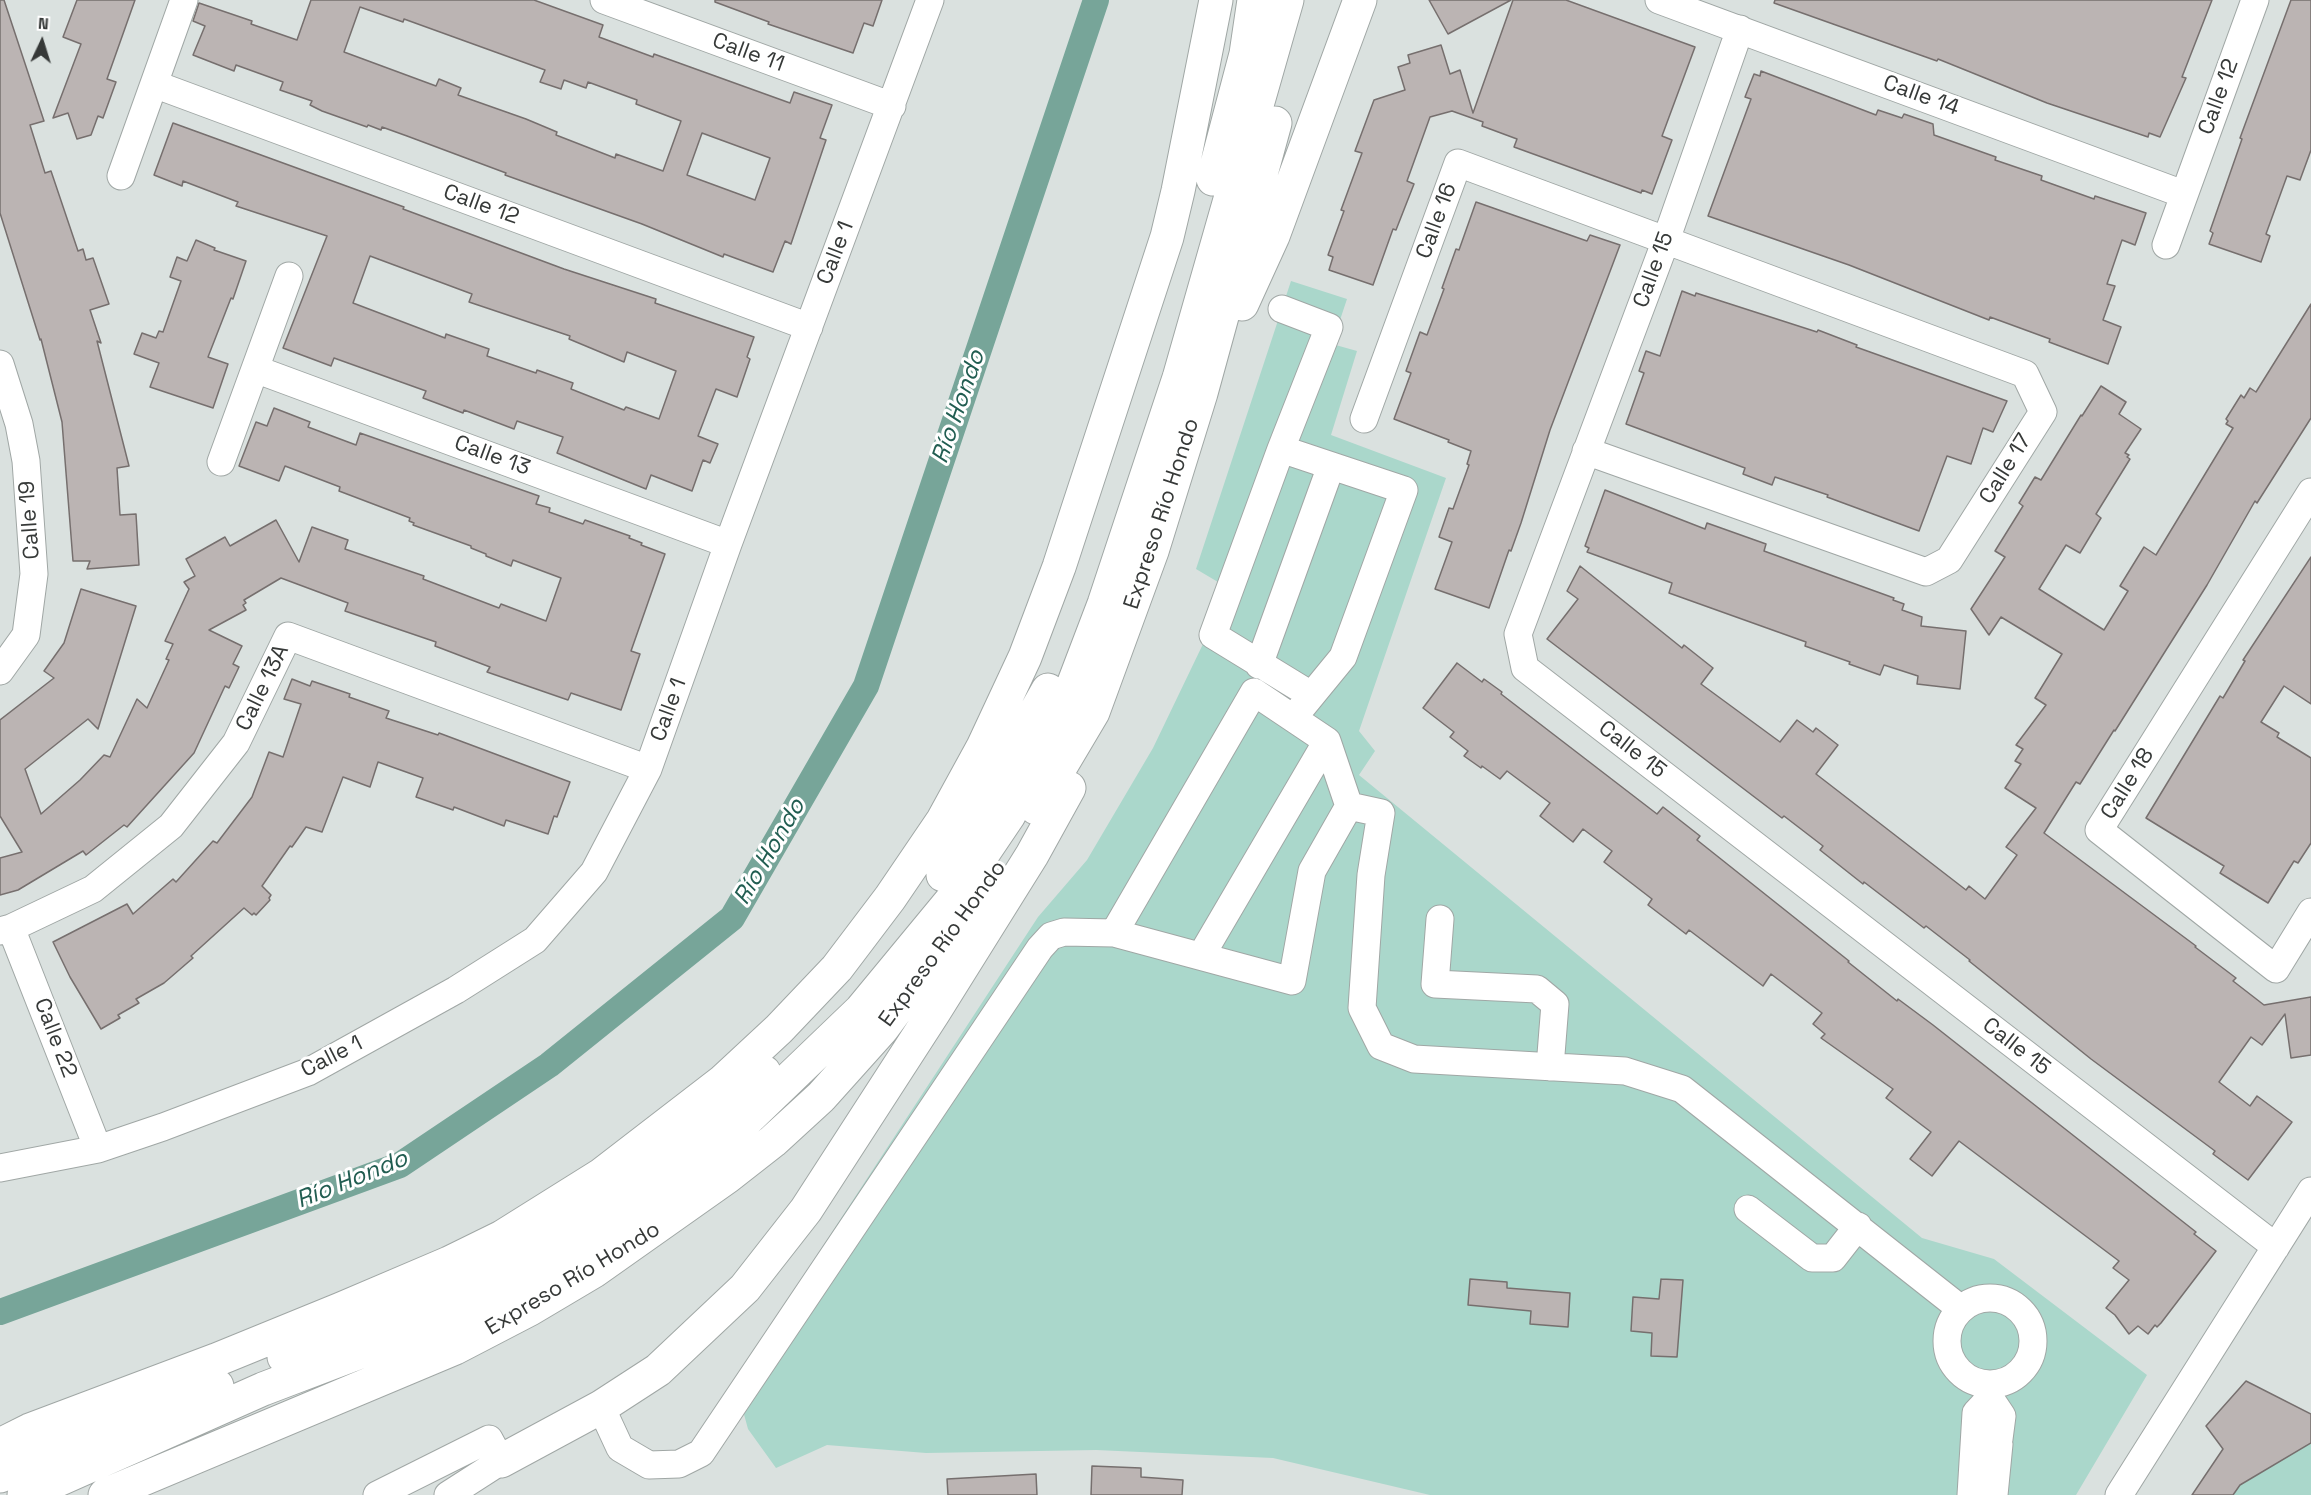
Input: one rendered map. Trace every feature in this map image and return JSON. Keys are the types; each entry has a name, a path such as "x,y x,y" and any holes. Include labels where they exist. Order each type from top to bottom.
{"highway":[{"path":"0,1445 15,1435 268,1339 449,1263 502,1237 601,1175 723,1081 779,1029 837,968 890,898 943,820 983,747 1025,657 1059,567 1167,237 1215,0"},
{"path":"0,1476 434,1297 632,1188 849,998 949,867 1043,701 1086,599 1167,351 1246,54 1254,0"},
{"path":"24,1495 263,1389 444,1320 578,1245 711,1154 861,1010 951,901 1009,815 1064,709 1104,604 1179,378 1287,0"},
{"name":"Expreso Río Hondo","path":"105,1495 455,1348 594,1271 669,1220 773,1141 820,1097 882,1029 998,872 1093,712 1152,551 1201,393 1309,0"},
{"path":"1201,393 1273,236 1360,0"},
{"path":"495,1450 601,1407 658,1370 745,1288 806,1210 1032,855 1076,774 1093,712"}],"street":[{"path":"121,176 184,0"},
{"name":"Calle 11","path":"604,0 892,106"},
{"name":"Calle 1","path":"2,1167 98,1149 308,1072 456,990 535,940 594,872 648,769 930,0"},
{"name":"Calle 14","path":"1659,0 2183,194"},
{"name":"Calle 12","path":"2166,244 2255,0"},
{"name":"Calle 15","path":"1740,29 1666,240 1518,634 1525,668 2276,1247"},
{"name":"Calle 12","path":"154,84 809,327"},
{"name":"Calle 16","path":"1364,419 1458,163 1666,240"},
{"name":"Calle 17","path":"1586,451 1926,572 1949,560 2043,412 2025,374 1666,240"},
{"path":"221,462 289,276"},
{"path":"1282,309 1329,327 1281,449 1213,635 1311,695"},
{"name":"Calle 19","path":"0,364 19,424 26,460 34,574 26,635 0,671"},
{"name":"Calle 13","path":"255,369 729,544"},
{"path":"1281,449 1404,490 1343,657 1293,718"},
{"path":"1259,665 1331,466"},
{"name":"Calle 18","path":"2311,492 2099,830 2276,969 2311,912"},
{"name":"Calle 13A","path":"6,929 93,889 171,826 236,743 288,636 648,769"},
{"path":"601,1407 620,1448 650,1466 679,1464 701,1453 1040,948 1051,936 1064,932 1114,933 1292,981 1312,871 1349,806 1327,741 1254,692 1114,933"},
{"path":"1201,956 1327,741"},
{"path":"1349,806 1381,813 1371,875 1362,1008 1381,1046 1414,1059 1625,1071 1682,1089 1961,1309"},
{"path":"1440,919 1436,984 1537,989 1555,1004 1551,1067"},
{"name":"Calle 22","path":"6,929 98,1149"},
{"path":"2119,1495 2311,1191"},
{"path":"1748,1209 1812,1258 1833,1258 1858,1226"},
{"path":"1971,1495 1976,1413 1991,1391 2019,1373 2028,1362 2033,1347 2033,1332 2027,1319 2017,1307 2004,1300 1989,1298 1974,1301 1961,1309 1947,1331 1947,1344 1956,1368 1966,1377 1991,1391 2002,1416 1994,1495"},
{"path":"377,1495 495,1450"},
{"path":"448,1495 495,1450"}],"green space":[{"path":"1291,281 1347,299 1332,344 1357,351 1331,435 1446,478 1359,731 1375,751 1359,775 1922,1238 1994,1259 2147,1375 2076,1495 1430,1495 1273,1458 1096,1450 926,1453 827,1445 776,1468 748,1429 736,1385 753,1353 1038,917 1087,860 1153,748 1203,644 1223,585 1196,569"},
{"path":"2311,1427 2311,1495 2230,1495 2281,1445"}],"building":[{"path":"0,0 4,0 44,121 30,125 45,173 51,171 78,251 83,249 86,260 93,258 109,304 90,310 101,343 97,341 129,466 117,468 120,515 136,514 139,565 87,569 90,561 73,561 62,422 41,339 0,213"},
{"path":"77,0 135,0 107,79 116,82 103,118 98,116 91,135 77,139 68,113 53,118 81,44 63,37"},
{"path":"311,0 534,0 603,25 599,37 653,57 654,54 790,103 794,92 832,105 820,138 826,140 791,244 785,241 773,272 724,254 723,257 642,224 505,175 506,173 382,127 381,130 368,125 367,127 322,111 310,105 312,101 280,90 283,82 236,65 234,71 193,55 205,26 193,21 199,3 252,21 251,24 297,40","holes":["360,7 403,22 404,19 545,70 540,82 561,89 564,80 586,88 588,82 637,100 636,104 681,121 663,171 616,154 615,158 556,135 557,132 526,119 458,95 461,88 439,79 436,86 344,52","702,133 770,158 755,200 687,175"]},
{"path":"715,0 882,0 873,26 864,23 853,53 768,24 769,22 715,2"},
{"path":"1429,0 1511,0 1448,34"},
{"path":"1513,0 1566,0 1695,47 1662,136 1672,140 1652,194 1642,190 1641,193 1514,147 1517,139 1482,126 1483,122 1452,111 1430,117 1407,181 1414,184 1396,230 1393,229 1373,285 1329,270 1333,257 1328,255 1344,211 1341,210 1362,153 1355,151 1374,100 1405,90 1398,67 1410,63 1408,55 1441,45 1450,74 1460,70 1473,113"},
{"path":"1775,0 2212,0 2182,77 2186,78 2160,137 2149,133 2148,137 2047,103 1938,59 1937,61 1774,3"},
{"path":"2291,0 2311,0 2311,150 2300,180 2287,176 2266,234 2270,236 2261,262 2209,244 2213,233 2210,231 2242,139 2240,138"},
{"path":"1761,71 1876,115 1878,110 1902,118 1904,114 1933,124 1934,135 2042,176 2041,180 2094,199 2095,196 2146,213 2135,245 2122,240 2107,284 2115,286 2103,320 2121,327 2108,364 2049,342 2050,339 1990,317 1989,320 1849,265 1708,216 1751,99 1745,97 1754,74 1760,76"},
{"path":"173,123 404,207 403,209 564,269 656,299 655,303 754,337 747,357 750,359 737,397 716,389 698,436 718,444 710,463 703,460 692,491 651,475 646,489 557,453 563,437 517,421 514,429 464,410 463,413 423,398 426,391 334,358 331,366 283,348 327,236 236,206 238,202 183,181 182,186 154,175","holes":["370,256 472,294 469,302 570,336 569,339 624,362 627,352 676,371 659,419 626,407 624,410 571,389 573,383 487,356 489,349 446,334 445,338 353,303"]},
{"path":"1476,202 1587,241 1590,235 1620,245 1550,430 1521,523 1489,608 1435,589 1452,542 1439,537 1449,508 1453,509 1469,465 1467,464 1471,451 1394,419 1411,373 1406,371 1420,332 1427,335 1456,249 1459,250"},
{"path":"196,240 215,248 214,250 246,261 233,299 231,298 208,357 228,364 213,408 150,387 159,363 134,354 142,333 156,338 159,331 163,332 181,281 170,277 177,257 187,261"},
{"path":"1682,291 1695,296 1696,293 1817,332 1818,330 1857,345 1856,347 2007,401 1993,432 1983,428 1971,464 1947,456 1919,531 1775,477 1772,485 1743,474 1745,468 1626,424 1644,373 1639,371 1646,351 1660,356"},
{"path":"2311,304 2311,418 2257,503 2255,501 2207,585 2115,731 2080,784 2076,782 2044,833 2196,946 2236,978 2233,981 2264,1005 2311,997 2311,1055 2291,1058 2285,1014 2262,1045 2251,1037 2219,1082 2250,1106 2257,1096 2292,1122 2248,1180 2213,1154 2215,1151 2091,1059 1926,926 1924,928 1864,882 1863,884 1820,850 1823,846 1784,816 1782,818 1547,639 1578,599 1567,591 1580,566 1682,648 1684,645 1713,668 1701,684 1780,742 1797,720 1813,732 1816,728 1838,745 1816,774 1966,890 1969,886 1985,899 2017,855 2006,847 2036,808 2005,788 2021,764 2015,761 2023,749 2016,745 2046,705 2035,698 2062,654 2001,617 1989,635 1971,609 2005,557 1995,551 2023,506 2019,503 2035,477 2041,480 2101,386 2126,402 2119,414 2141,429 2125,453 2130,459 2096,514 2101,518 2080,553 2066,545 2039,589 2104,630 2128,591 2120,586 2144,547 2156,555 2233,428 2226,424 2228,421 2226,419 2241,395 2244,398 2250,388 2256,392"},
{"path":"274,408 310,422 308,427 356,445 360,433 539,496 536,504 550,508 549,512 583,524 585,520 630,536 629,538 642,543 641,545 665,554 631,651 640,654 621,710 571,693 568,700 487,672 490,667 435,646 436,642 345,611 348,603 281,578 244,600 246,603 243,605 246,610 209,630 242,646 233,664 239,667 229,688 225,686 194,753 127,827 124,825 86,855 83,851 18,890 0,895 0,858 22,852 0,816 0,720 54,678 44,671 64,643 81,589 136,606 98,729 88,719 25,769 41,814 80,780 104,755 110,757 137,699 147,708 169,660 166,659 173,644 165,641 189,589 184,582 195,576 186,559 225,537 230,546 276,520 299,562 312,527 348,540 345,549 424,576 423,579 499,608 501,604 546,621 561,578 513,560 511,566 486,556 471,546 413,525 414,523 409,521 410,518 339,491 340,487 285,466 279,481 239,466 256,422 267,426"},
{"path":"1605,490 1705,529 1707,523 1766,544 1764,551 1894,598 1893,600 1904,604 1902,610 1922,617 1921,626 1966,631 1960,689 1917,684 1918,676 1884,665 1880,675 1849,664 1850,662 1805,646 1806,642 1669,593 1672,583 1587,552 1589,548 1585,546"},
{"path":"2311,557 2311,704 2284,686 2261,722 2279,733 2277,737 2311,758 2311,843 2298,863 2294,861 2268,903 2220,873 2224,866 2146,818 2220,696 2223,698 2245,661 2243,660"},
{"path":"1457,663 1482,682 1484,679 1502,692 1501,694 1657,814 1663,807 1700,836 1697,840 1848,962 1897,1001 1898,999 1933,1025 2196,1232 2194,1234 2216,1251 2161,1323 2157,1327 2155,1325 2148,1334 2138,1326 2129,1334 2115,1315 2106,1308 2129,1280 2113,1268 2119,1261 1959,1141 1932,1176 1910,1159 1931,1132 1886,1098 1893,1089 1821,1038 1825,1034 1813,1024 1822,1013 1771,974 1763,986 1689,930 1686,934 1648,905 1652,899 1604,862 1612,851 1583,829 1573,842 1540,816 1550,803 1507,771 1500,779 1464,756 1468,751 1450,737 1454,732 1423,708"},
{"path":"292,679 310,686 312,681 350,694 349,697 389,711 386,718 438,735 439,733 570,782 548,834 506,820 504,826 454,807 453,810 416,797 423,778 378,762 370,787 343,777 322,832 306,827 292,847 290,846 262,886 271,895 270,900 256,915 254,913 252,915 244,908 164,983 136,999 139,1003 118,1015 120,1018 101,1029 70,977 53,942 127,904 133,914 173,879 176,882 213,841 217,843 252,797 269,752 283,757 301,704 284,699"},
{"path":"1470,1279 1507,1282 1507,1288 1570,1293 1568,1327 1530,1324 1531,1311 1468,1305"},
{"path":"1661,1279 1683,1280 1677,1357 1651,1356 1652,1333 1631,1331 1633,1297 1659,1299"},
{"path":"2246,1381 2311,1414 2311,1443 2240,1485 2233,1495 2192,1495 2223,1449 2206,1426"},
{"path":"1092,1466 1141,1468 1141,1477 1183,1480 1182,1495 1091,1495"},
{"path":"1036,1474 1037,1495 948,1495 947,1479"}],"waterway":[{"name":"Río Hondo","path":"0,1312 400,1165 549,1065 732,918 866,686 1096,0"}]}
